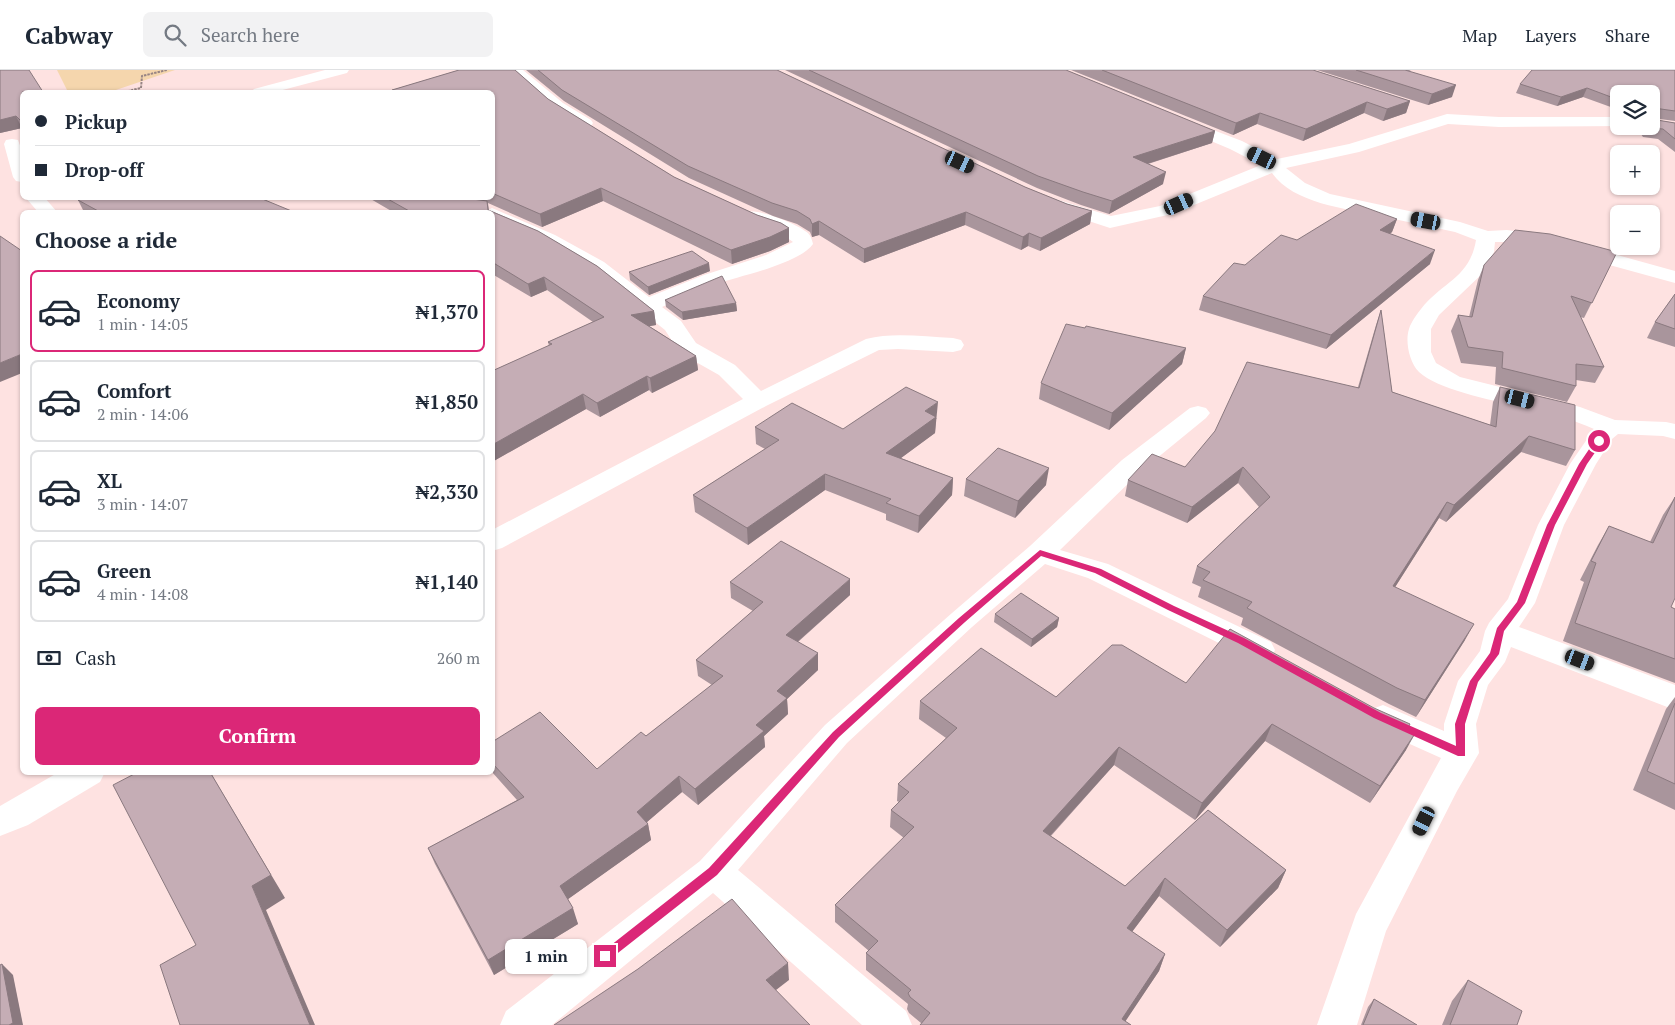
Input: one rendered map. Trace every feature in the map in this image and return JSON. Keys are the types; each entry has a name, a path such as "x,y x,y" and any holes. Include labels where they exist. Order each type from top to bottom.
{"street":[{"path":"281,90 342,70"},
{"path":"514,70 558,106 598,132"},
{"path":"1419,110 1447,119 1499,122 1610,122"},
{"path":"1168,118 1236,145 1275,165 1283,176 1299,187 1324,198 1460,228 1486,237 1507,236 1545,241 1675,277"},
{"path":"1038,197 1073,212 1110,222 1165,210 1275,165 1353,148 1447,119"},
{"path":"12,144 20,170"},
{"path":"37,200 46,210"},
{"path":"648,305 719,277 763,264 803,244 802,238 789,230 742,211"},
{"path":"495,214 597,266 673,326 688,348 727,370 758,401"},
{"path":"1486,237 1484,252 1477,268 1430,312 1420,329 1420,352 1427,367 1452,382 1572,412 1612,427 1675,432"},
{"path":"495,540 758,401 874,344 898,342 953,345"},
{"path":"520,1025 713,872 836,734 962,620 1040,553 1131,466 1198,413"},
{"path":"1337,1025 1369,926 1395,880 1444,783 1462,753 1460,724 1474,681 1494,654 1500,630 1521,603 1551,525 1566,494 1604,434 1612,427"},
{"path":"1040,553 1098,571 1171,608 1241,640 1287,665"},
{"path":"1500,630 1675,698"},
{"path":"1361,706 1462,753"},
{"path":"0,821 16,815 83,775"},
{"path":"713,872 742,894 892,1025"}],"path":[{"path":"132,90 141,88 142,76 167,70"}],"shaded area":[{"path":"57,70 175,70 116,90 67,90"}],"building":[{"path":"0,70 29,70 42,90 20,90 20,120 16,116 0,120"},
{"path":"459,70 515,70 548,99 674,177 789,228 770,237 731,250 601,188 540,214 495,194 495,90 392,90"},
{"path":"538,70 777,70 1025,187 1067,204 1092,211 1041,238 1029,233 1023,237 966,212 864,249 819,221 812,224 810,219 797,211 772,203 688,166 562,90"},
{"path":"809,70 1066,70 1215,131 1133,157 1166,172 1112,201 1038,176"},
{"path":"1102,70 1313,70 1410,101 1387,109 1367,102 1306,129 1260,113 1236,123"},
{"path":"1356,70 1405,70 1456,85 1432,94"},
{"path":"1532,70 1675,70 1675,111 1660,109 1660,85 1610,85 1610,97 1587,88 1561,97 1520,84"},
{"path":"1660,120 1675,123 1675,139 1663,129 1660,129"},
{"path":"78,200 265,200 289,210 96,210"},
{"path":"390,200 480,200 487,201 488,210 407,210"},
{"path":"1356,204 1397,219 1380,230 1435,250 1331,335 1203,296 1234,263 1245,265 1281,235 1297,240"},
{"path":"495,213 538,231 597,266 654,311 631,315 696,356 650,378 647,376 597,403 583,394 495,443 495,370 552,344 548,342 604,317 544,277 528,284 495,264"},
{"path":"1515,230 1550,234 1610,250 1610,255 1616,255 1592,303 1571,296 1604,367 1576,364 1576,386 1502,368 1503,352 1468,347 1458,315 1472,317 1484,265"},
{"path":"0,236 20,250 20,355 0,363"},
{"path":"692,251 709,263 648,287 629,272"},
{"path":"722,276 736,303 682,312 665,300"},
{"path":"1675,294 1675,329 1655,322"},
{"path":"1381,310 1392,392 1496,427 1500,387 1575,405 1575,450 1529,436 1454,505 1447,502 1393,586 1474,624 1425,700 1397,688 1247,608 1252,602 1203,580 1210,572 1197,566 1270,497 1243,467 1192,507 1128,480 1152,454 1185,467 1215,431 1247,362 1359,388"},
{"path":"1066,324 1085,328 1086,326 1186,348 1112,413 1041,383"},
{"path":"906,387 938,402 925,411 936,417 886,453 953,478 919,516 886,503 891,499 825,474 747,528 693,495 779,440 755,427 792,403 843,429"},
{"path":"998,448 1049,468 1018,501 966,479"},
{"path":"1675,497 1675,598 1671,607 1675,609 1675,659 1575,623 1596,563 1591,561 1609,526 1653,543"},
{"path":"781,541 850,579 786,635 818,653 777,691 787,698 756,725 764,731 695,789 679,776 637,812 648,824 560,886 573,908 488,960 428,848 524,797 495,766 495,740 540,712 597,769 641,732 646,736 723,676 696,660 763,602 730,582"},
{"path":"1021,593 1059,618 1032,639 995,614"},
{"path":"1230,629 1374,708 1410,724 1408,728 1416,732 1380,786 1272,724 1202,803 1119,747 1043,831 1125,886 1208,810 1286,870 1227,930 1165,878 1127,928 1165,954 1122,1019 1131,1025 920,1025 930,1013 910,997 908,993 911,990 866,953 878,941 835,905 914,827 891,810 909,792 898,784 957,728 920,701 981,648 1056,697 1112,645 1122,645 1186,683"},
{"path":"1675,703 1675,784 1647,771"},
{"path":"132,775 212,775 271,875 252,886 310,1025 180,1025 160,965 196,945 113,785"},
{"path":"732,899 788,963 766,980 810,1025 554,1025 638,969"},
{"path":"2,964 13,1023 9,1025 0,1025 0,965"},
{"path":"1468,980 1522,1011 1517,1025 1450,1025"},
{"path":"1374,999 1417,1025 1363,1025"}],"route":[{"path":"605,956 713,872 836,734 962,620 1040,553 1098,571 1171,608 1241,640 1377,715 1462,753 1460,724 1474,681 1494,654 1500,630 1521,603 1551,525 1583,464 1599,441"}]}
